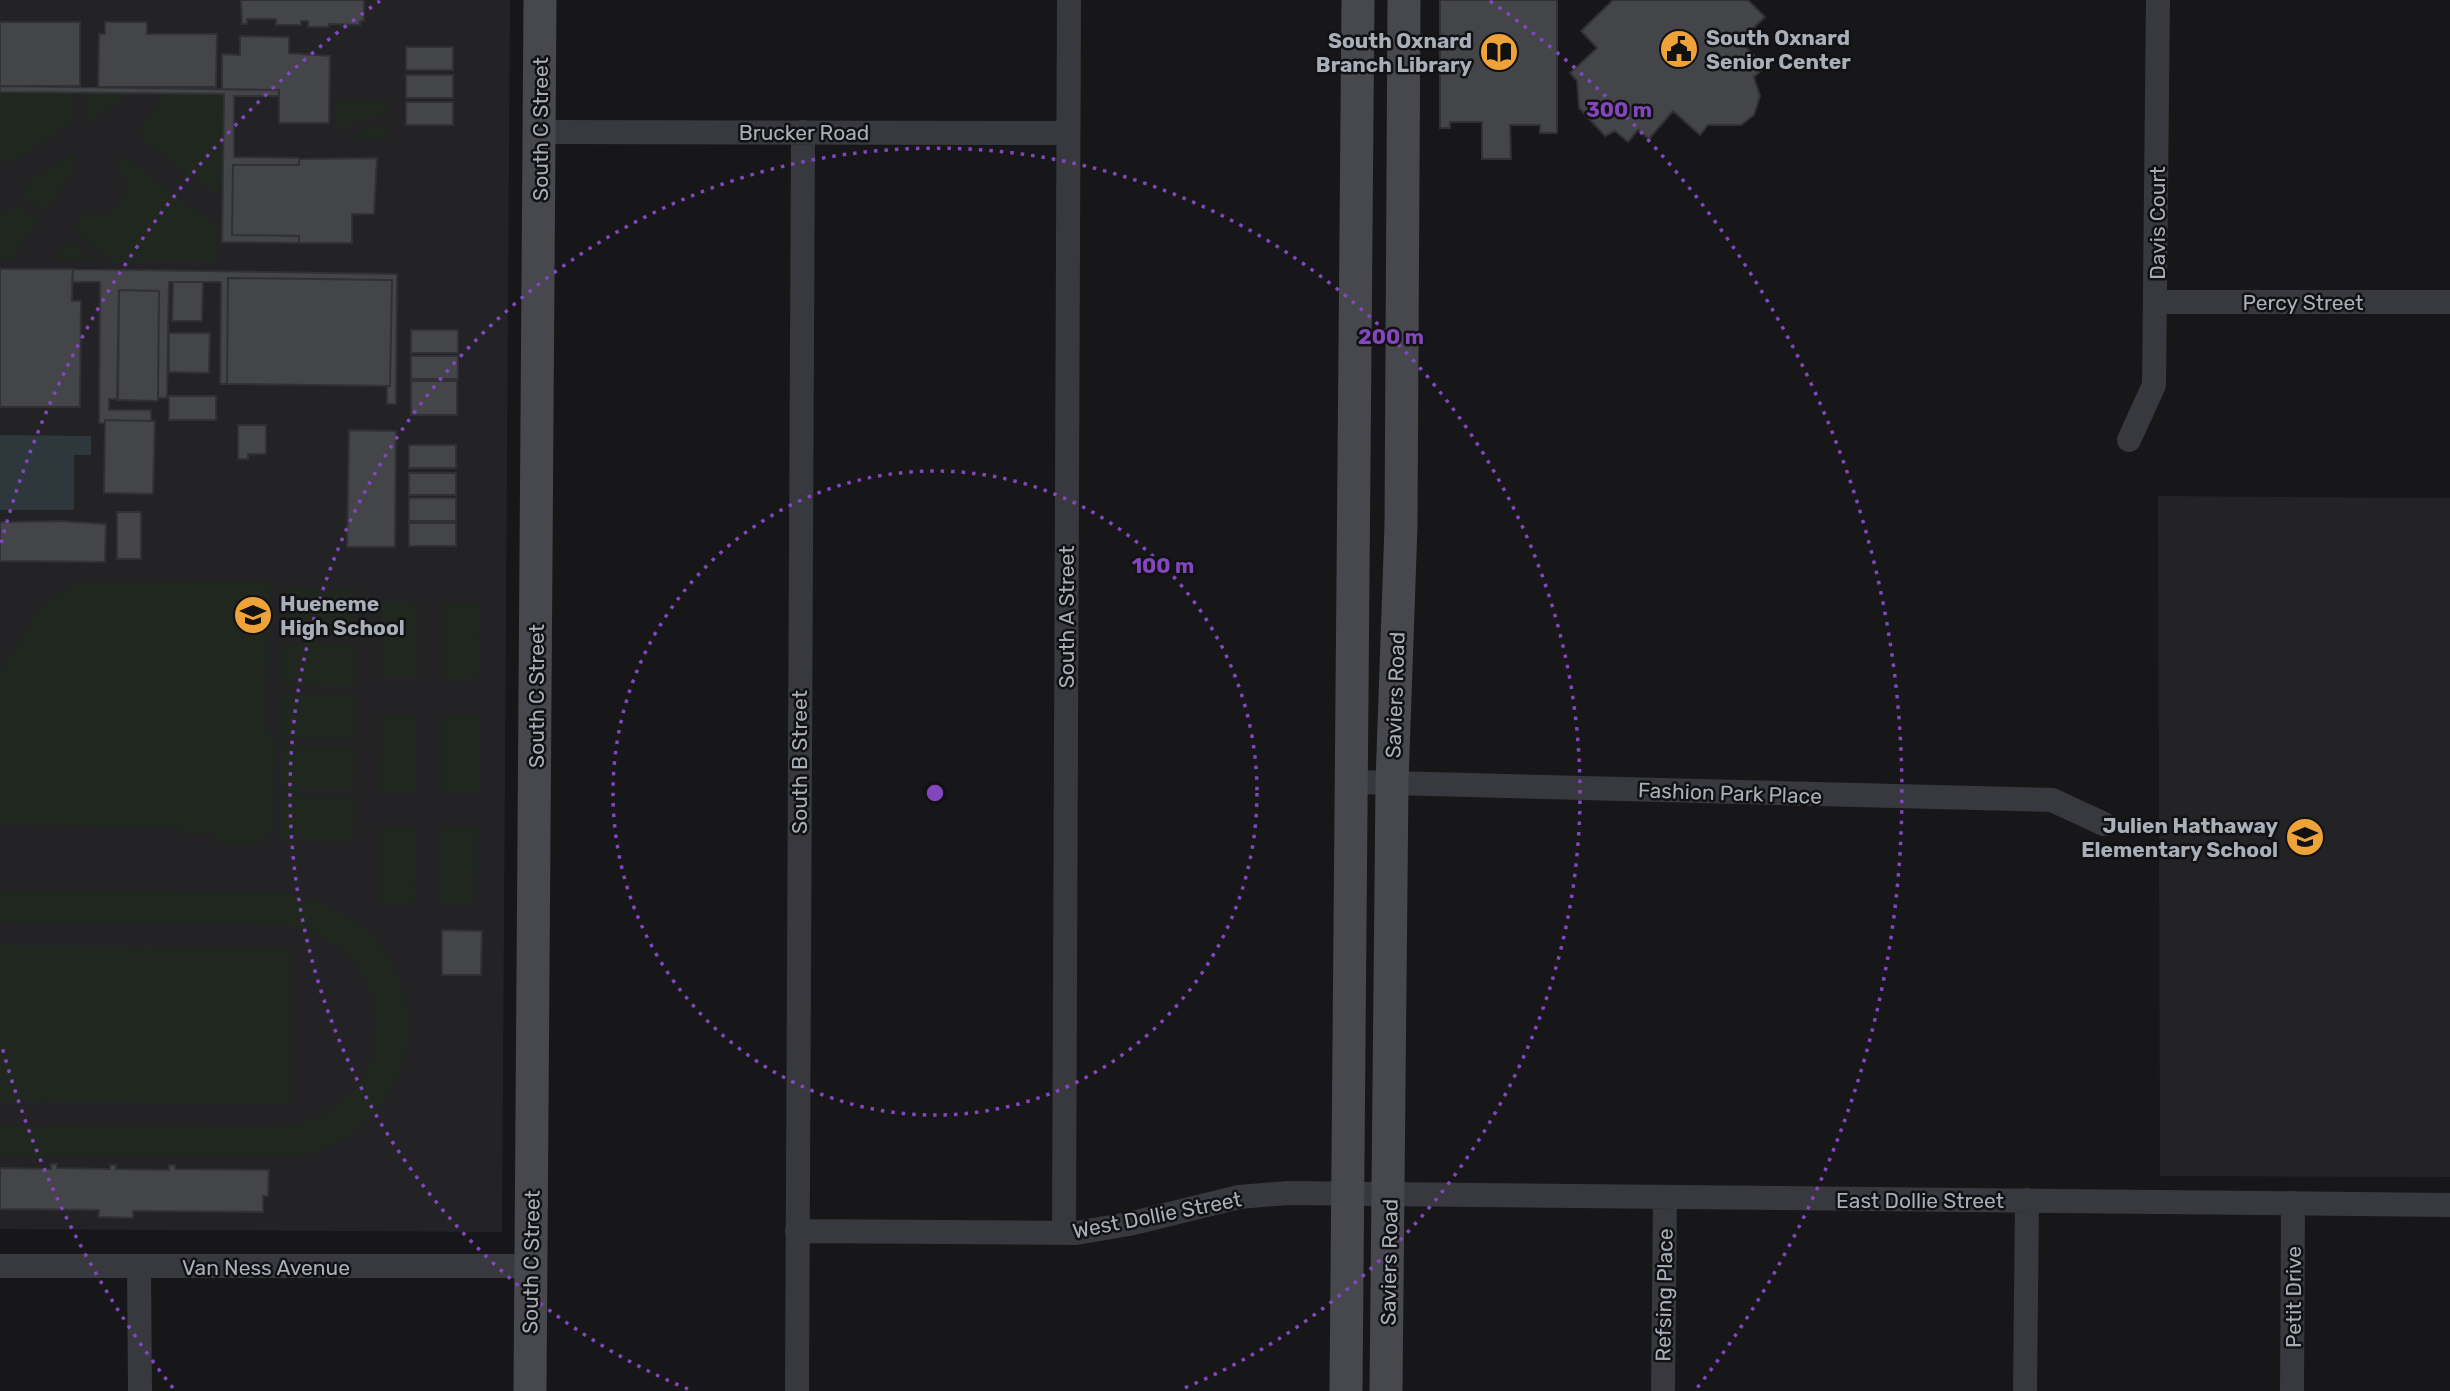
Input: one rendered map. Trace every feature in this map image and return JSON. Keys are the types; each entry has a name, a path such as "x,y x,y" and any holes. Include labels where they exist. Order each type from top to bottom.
{"main road":[{"name":"South C Street","path":"530,1391 540,0"},
{"name":"Saviers Road","path":"1346,1391 1358,0"},
{"name":"Saviers Road","path":"1386,1391 1392,782 1402,526 1404,0"}],"street":[{"name":"South A Street","path":"1064,1233 1069,0"},
{"name":"Davis Court","path":"2129,440 2154,385 2157,302 2158,0"},
{"name":"Brucker Road","path":"540,132 1068,133"},
{"name":"South B Street","path":"797,1391 803,132"},
{"name":"Percy Street","path":"2157,302 2450,302"},
{"name":"Fashion Park Place","path":"1352,782 2052,800 2104,824"},
{"name":"West Dollie Street","path":"797,1231 1064,1233 1129,1224 1239,1197 1288,1193 1390,1195"},
{"name":"East Dollie Street","path":"1390,1195 2450,1205"},
{"name":"Refsing Place","path":"1663,1391 1665,1198"},
{"path":"2025,1391 2027,1200"},
{"name":"Petit Drive","path":"2292,1391 2293,1203"},
{"name":"Van Ness Avenue","path":"0,1266 531,1266"},
{"path":"139,1267 141,1391"}],"shaded area":[{"name":"Hueneme High School","path":"0,0 510,0 502,1232 0,1229"},
{"path":"0,92 76,93 75,121 12,162 0,159"},
{"path":"86,93 132,93 85,124"},
{"path":"166,93 224,94 223,189 215,194 138,135"},
{"path":"337,99 388,101 388,115 360,121 337,132"},
{"path":"388,125 387,139 350,138 364,130"},
{"path":"75,152 75,167 45,213 24,197 27,183"},
{"path":"124,157 216,226 216,262 111,262 74,230 85,214 103,216 121,205 127,184 117,165"},
{"path":"18,206 39,221 11,259 0,259 0,213"},
{"path":"69,239 91,260 54,260"},
{"path":"0,435 91,436 91,455 74,455 74,510 0,510"},
{"name":"Julien Hathaway Elementary School","path":"2158,496 2450,498 2450,1177 2160,1176"},
{"path":"270,582 267,733 275,734 273,831 260,844 219,844 212,834 183,834 180,828 1,824 0,672 39,611 74,583"},
{"path":"282,588 355,589 354,633 282,632"},
{"path":"382,601 417,602 417,678 382,678"},
{"path":"444,602 479,603 478,679 443,679"},
{"path":"283,642 356,643 355,687 282,685"},
{"path":"283,694 356,695 355,739 282,738"},
{"path":"381,715 416,715 415,792 380,791"},
{"path":"443,715 478,715 478,792 442,792"},
{"path":"282,746 355,747 354,791 282,790"},
{"path":"282,796 355,797 354,841 282,840"},
{"path":"380,827 415,827 414,904 379,904"},
{"path":"442,827 477,827 476,904 442,904"},
{"path":"0,891 276,893 330,907 370,935 396,973 407,1016 403,1060 384,1101 349,1135 298,1157 0,1157 0,1126 274,1128 319,1117 351,1094 370,1062 377,1027 371,992 352,960 320,936 276,924 0,922"},
{"path":"0,945 292,947 291,1104 0,1102"}],"building":[{"path":"241,0 364,0 364,21 360,21 360,25 329,24 329,27 308,27 308,21 301,21 301,25 276,25 276,19 247,19 247,24 242,24"},
{"path":"1440,0 1557,0 1557,133 1540,133 1540,125 1510,125 1511,159 1482,159 1482,122 1450,122 1450,128 1440,128"},
{"path":"1613,0 1748,0 1765,17 1740,41 1765,67 1754,77 1760,96 1754,115 1741,125 1708,125 1700,135 1673,111 1649,139 1638,130 1628,142 1615,131 1605,136 1579,108 1577,81 1570,73 1597,48 1581,31"},
{"path":"0,22 80,22 80,86 0,86"},
{"path":"105,22 147,22 147,34 217,34 216,87 98,87 99,34 105,34"},
{"path":"240,36 289,37 289,53 330,56 329,123 279,123 279,90 222,89 222,54 240,55"},
{"path":"406,47 453,47 453,70 406,70"},
{"path":"406,75 453,75 453,98 406,98"},
{"path":"0,86 279,90 279,96 234,96 234,157 299,158 299,165 233,165 232,235 299,236 299,243 222,242 224,94 0,92"},
{"path":"406,102 453,102 453,125 406,125"},
{"path":"377,158 374,214 352,214 352,243 299,243 299,236 232,235 233,165 299,165 299,159"},
{"path":"0,269 73,269 72,301 81,301 80,407 0,407"},
{"path":"73,269 397,274 396,404 387,404 387,386 390,386 392,280 228,278 227,384 220,384 221,282 169,282 167,398 158,398 159,291 119,290 118,399 109,399 109,410 151,410 151,421 105,420 105,424 99,423 100,282 72,282"},
{"path":"228,278 392,280 390,386 227,384"},
{"path":"173,282 203,282 202,321 172,321"},
{"path":"119,290 159,291 158,401 117,400"},
{"path":"411,330 458,330 458,353 411,353"},
{"path":"169,333 210,333 209,373 169,372"},
{"path":"411,356 458,356 458,379 411,379"},
{"path":"411,381 457,381 457,415 411,415"},
{"path":"169,396 216,396 216,420 169,420"},
{"path":"105,420 155,421 153,494 104,493"},
{"path":"238,425 266,425 266,454 248,454 248,459 238,459"},
{"path":"349,430 396,431 395,547 347,547"},
{"path":"409,445 456,445 456,468 409,468"},
{"path":"409,473 456,473 456,495 409,495"},
{"path":"409,498 456,498 456,521 409,521"},
{"path":"117,512 141,512 141,559 117,559"},
{"path":"60,521 106,524 105,562 0,561 0,522"},
{"path":"409,523 456,523 456,546 409,546"},
{"path":"442,930 482,931 481,975 442,975"},
{"path":"51,1164 57,1164 57,1168 110,1169 110,1165 116,1165 116,1169 169,1170 169,1165 175,1165 175,1169 269,1170 268,1196 263,1196 263,1212 133,1211 133,1218 98,1217 99,1210 0,1209 0,1168 51,1169"}],"place":[{"name":"South Oxnard Senior Center","path":"1679,49"},
{"name":"South Oxnard Branch Library","path":"1499,52"},
{"name":"Hueneme High School","path":"253,615"},
{"name":"Julien Hathaway Elementary School","path":"2305,837"}]}
